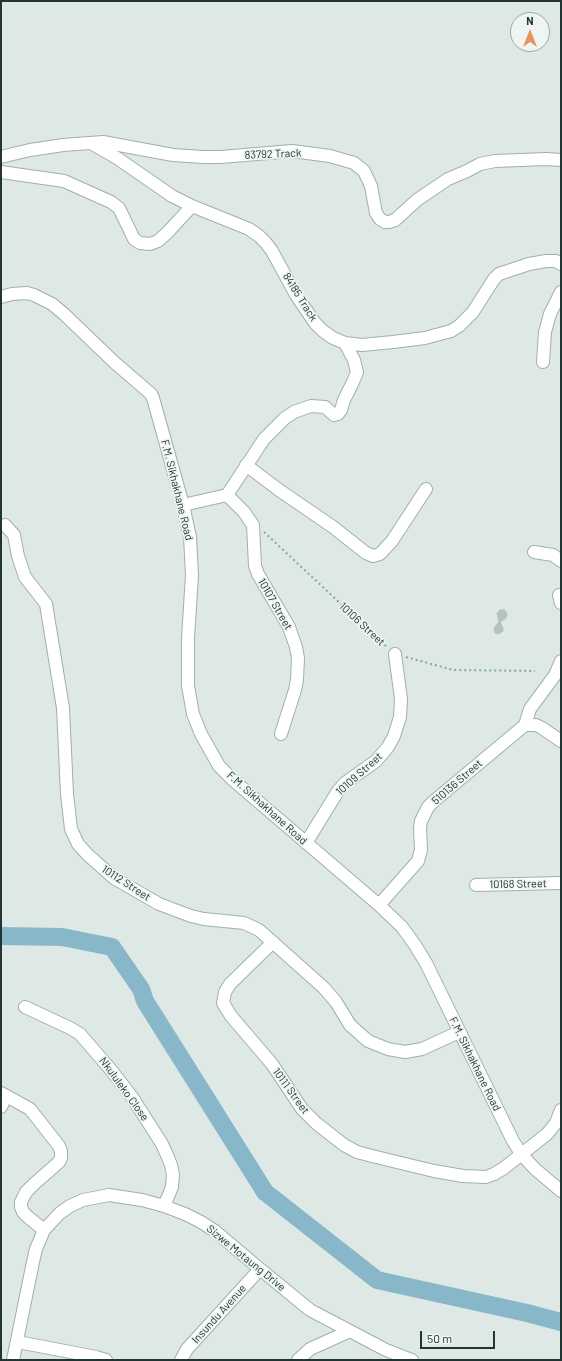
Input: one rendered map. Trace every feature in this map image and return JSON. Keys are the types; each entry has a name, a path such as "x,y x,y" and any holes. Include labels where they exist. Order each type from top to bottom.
{"street":[{"name":"83792 Track","path":"1,157 36,149 91,143 112,143 173,155 203,157 221,157 292,151 330,156 354,163 364,171 371,186 376,213 380,219 385,222 395,220 417,200 448,179 480,164 496,161 546,159 561,160"},
{"name":"84185 Track","path":"91,143 117,158 172,196 192,206 249,229 266,243 272,251 296,294 315,323 332,338 345,344 362,345 393,342 425,338 451,331 459,326 473,312 494,279 499,274 535,263 556,261 561,264"},
{"path":"1,172 64,181 115,204 134,239 140,243 150,244 158,241 192,206"},
{"path":"543,362 545,332 550,314 561,292"},
{"name":"F.M. Sikhakhane Road","path":"1,296 27,293 52,304 114,362 151,394 183,505 191,549 192,575 188,673 190,701 193,714 201,734 219,766 233,780 379,905 402,927 415,945 513,1141 522,1155 535,1169 561,1191"},
{"path":"183,505 227,495 264,439 285,418 294,412 312,406 322,406 334,415 338,414 357,372 354,360 345,344"},
{"path":"246,465 279,490 333,527 366,553 373,556 380,554 392,541 426,489"},
{"path":"227,495 250,519"},
{"name":"10107 Street","path":"250,519 253,525 255,566 258,574 290,628 298,658 298,673 295,690 281,734"},
{"name":"10112 Street","path":"5,525 14,534 18,556 25,577 46,604 63,708 69,819 78,844 114,878 159,904 191,916 248,924 259,930 324,988 336,1002 350,1025 368,1041 388,1049 405,1052 422,1049 459,1032"},
{"path":"534,552 553,555 561,561"},
{"name":"10109 Street","path":"306,844 338,791 345,783 376,760 388,747 394,736 400,717 402,699 395,654"},
{"path":"561,661 555,675 530,709 525,725 536,725 561,741"},
{"name":"510136 Street","path":"379,905 418,862 421,850 420,828 428,807 525,725"},
{"name":"10168 Street","path":"476,885 561,883"},
{"name":"10111 Street","path":"273,942 230,984 225,992 223,1003 231,1016 272,1064 294,1098 316,1124 344,1146 357,1152 434,1171 463,1176 486,1177 494,1174 522,1155"},
{"name":"Nkululeko Close","path":"25,1007 80,1034 132,1097 162,1144 171,1165 173,1175 172,1187 164,1206"},
{"path":"1,1107 4,1095 30,1109 59,1146 61,1151 61,1158 59,1162 26,1192 21,1202 23,1212 44,1230"},
{"path":"522,1155 552,1130 561,1110"},
{"name":"Sizwe Motaung Drive","path":"13,1360 18,1342 36,1249 44,1230 60,1213 70,1206 83,1200 109,1195 164,1206 185,1214 215,1231 310,1310 408,1360"},
{"name":"Insundu Avenue","path":"180,1360 187,1350 260,1269"},
{"path":"298,1360 310,1349 350,1331"},
{"path":"18,1342 106,1360"}],"path":[{"name":"10106 Street","path":"250,519 395,654 453,670 535,671"}],"building":[{"path":"500,610 505,610 507,615 506,618 500,622 503,631 498,634 495,633 494,628 499,622 497,613"}],"waterway":[{"path":"1,936 62,937 112,947 141,989 145,1001 265,1192 377,1280 527,1313 561,1322"}]}
